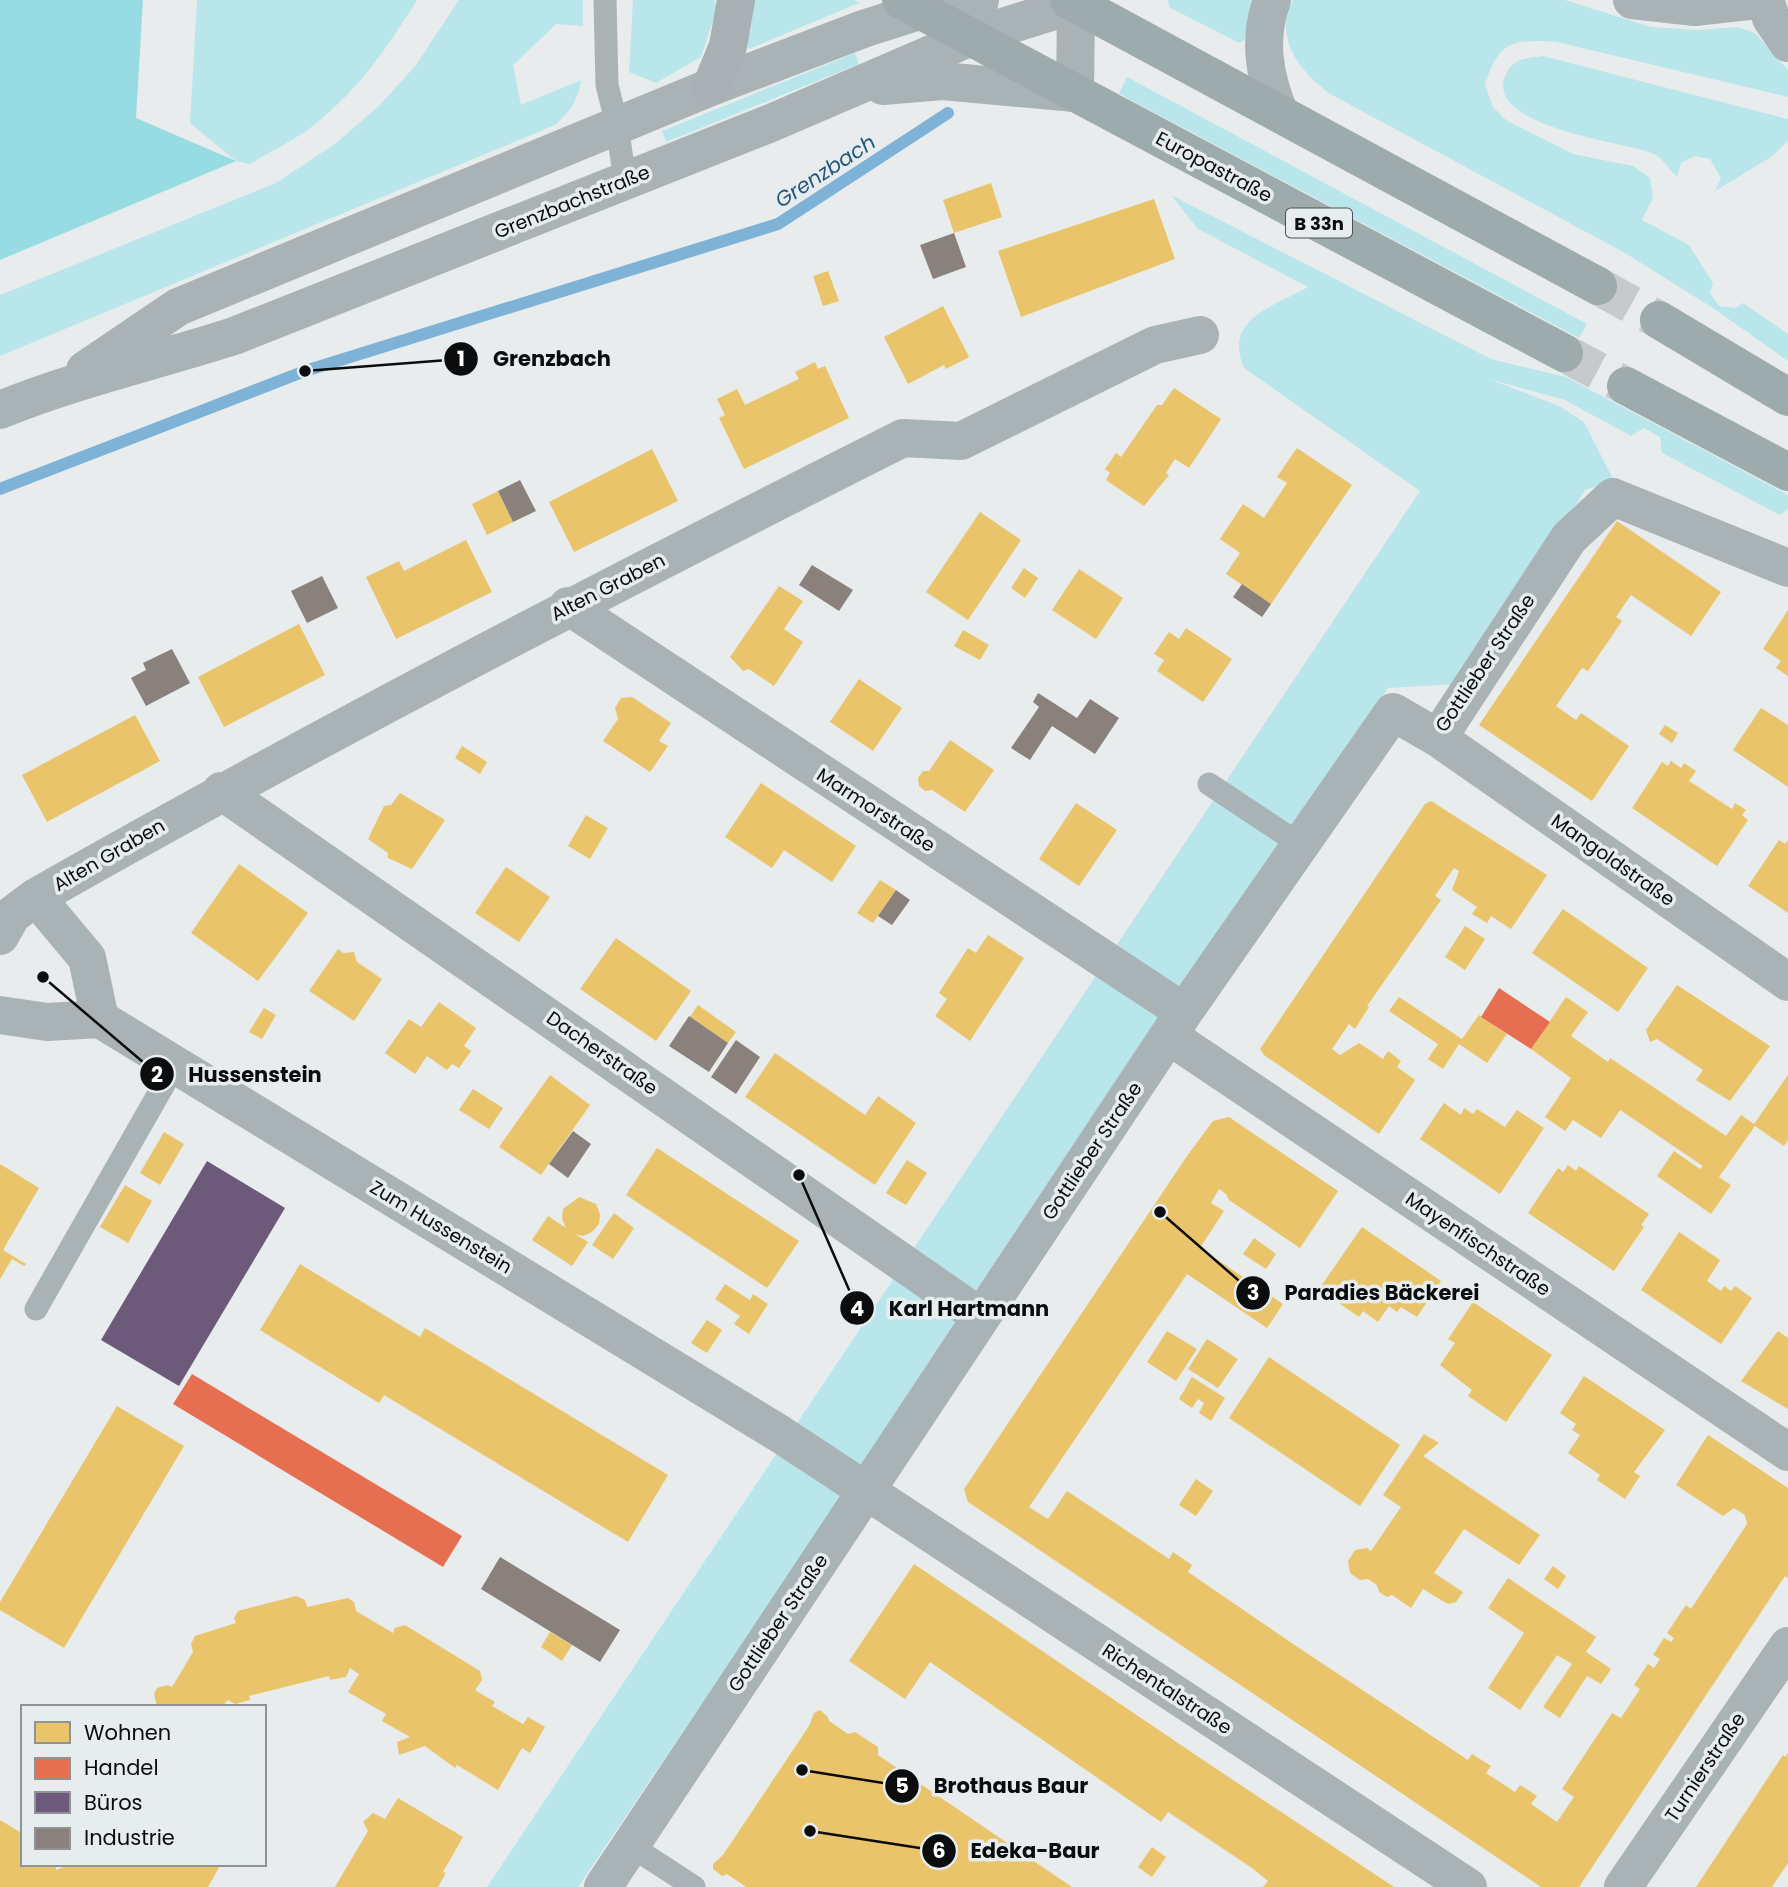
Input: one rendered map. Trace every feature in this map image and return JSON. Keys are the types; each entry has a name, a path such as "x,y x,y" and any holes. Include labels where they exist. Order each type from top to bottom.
{"highway":[{"path":"711,87 728,46 736,0"}],"main road":[{"path":"1078,1 1598,286"},
{"name":"Europastraße","path":"925,4 971,37 1564,353"},
{"path":"1659,320 1788,397"},
{"path":"1626,386 1788,472"}],"street":[{"path":"971,37 980,0"},
{"path":"1272,0 1263,39 1264,66 1279,112"},
{"path":"1632,0 1695,7 1757,0"},
{"path":"1765,0 1771,19 1788,43"},
{"name":"Grenzbachstraße","path":"0,410 62,385 141,366 234,336 843,94 971,37 1078,1"},
{"path":"843,94 883,86 942,81 1075,93 1078,1"},
{"name":"Grenzbachstraße","path":"62,385 178,307 617,125 925,4"},
{"name":"Alten Graben","path":"0,936 12,915 36,897 222,791 568,606 903,438 961,442 1155,345 1200,335"},
{"name":"Gottlieber Straße","path":"603,1887 1176,1024 1393,712 1438,738 1569,538 1613,497 1788,568"},
{"name":"Marmorstraße","path":"568,606 1176,1024"},
{"name":"Mangoldstraße","path":"1438,738 1788,982"},
{"name":"Dacherstraße","path":"222,791 981,1317"},
{"name":"Alten Graben","path":"36,897 87,958 100,1019"},
{"path":"0,1014 47,1022 100,1019"},
{"name":"Zum Hussenstein","path":"100,1019 730,1404 866,1491"},
{"name":"Mayenfischstraße","path":"1176,1024 1788,1452"},
{"name":"Richentalstraße","path":"866,1491 1468,1887"},
{"name":"Turnierstraße","path":"1623,1887 1788,1646"}],"lane":[{"path":"605,0 607,85 617,125 625,181"},
{"path":"1209,784 1301,845"},
{"path":"36,1309 175,1065"},
{"path":"631,1846 694,1887"}],"shaded area":[{"path":"0,0 143,0 136,118 236,161 0,260"},
{"path":"197,0 417,0 381,54 339,103 306,131 250,164 236,161 190,123"},
{"path":"459,0 583,0 583,26 556,24 513,65 521,105 581,80 573,105 555,125 0,356 0,295 276,183 336,143 379,106 416,65"},
{"path":"633,0 714,0 717,8 701,57 656,83 629,72"},
{"path":"753,0 854,0 859,3 749,49 746,43 751,30"},
{"path":"1168,0 1251,0 1248,37 1239,43 1169,7"},
{"path":"1293,0 1565,0 1651,27 1697,30 1738,27 1755,33 1788,70 1788,97 1557,42 1542,41 1519,42 1502,51 1490,70 1485,85 1493,107 1507,121 1573,154 1633,166 1650,178 1653,197 1642,220 1689,245 1713,283 1710,293 1719,306 1736,308 1743,303 1788,334 1788,361 1716,310 1625,253 1332,95 1310,77 1293,54 1288,42 1287,14"},
{"path":"855,53 859,64 666,142 662,131"},
{"path":"1543,56 1788,119 1788,141 1771,157 1715,191 1721,178 1710,159 1695,156 1681,163 1677,177 1654,154 1558,129 1532,118 1512,105 1503,89 1509,69 1520,60"},
{"path":"1127,77 1587,324 1579,338 1129,99 1119,93"},
{"path":"1171,195 1491,359 1566,377 1788,495 1788,509 1780,515 1662,453 1660,437 1644,428 1631,436 1565,400 1489,379 1559,406 1584,422 1614,481 1585,490 1530,580 1458,684 1388,688 578,1887 487,1887 1420,491 1244,368 1239,351 1240,337 1246,325 1268,308 1308,287 1198,229"}],"building: Wohnen":[{"path":"991,183 1002,217 954,233 943,200"},
{"path":"1154,199 1175,259 1021,317 998,251"},
{"path":"828,271 839,301 823,306 813,276"},
{"path":"943,306 969,357 946,369 944,365 908,384 884,337"},
{"path":"815,362 818,369 825,366 849,418 744,469 719,418 725,415 717,399 737,389 745,405 799,379 795,372"},
{"path":"1174,388 1221,419 1189,468 1175,459 1166,473 1169,475 1144,506 1106,480 1110,473 1105,469 1116,453 1121,457 1157,405 1162,405"},
{"path":"1297,448 1352,485 1271,604 1226,574 1240,553 1220,539 1243,504 1264,518 1287,483 1277,477"},
{"path":"652,449 678,501 574,552 549,502"},
{"path":"498,491 513,522 487,535 472,504"},
{"path":"980,512 1021,540 968,620 926,592"},
{"path":"1617,521 1721,592 1691,636 1631,595 1616,617 1622,621 1588,671 1582,668 1556,706 1576,720 1581,713 1629,746 1592,801 1479,725"},
{"path":"466,540 492,592 396,639 366,577 399,561 404,571"},
{"path":"1024,568 1038,578 1025,598 1011,588"},
{"path":"1079,569 1123,598 1096,639 1052,610"},
{"path":"779,586 803,601 784,629 803,642 774,686 749,669 743,671 730,657"},
{"path":"1788,610 1788,676 1776,668 1781,661 1763,649"},
{"path":"299,624 325,675 224,727 198,677"},
{"path":"1186,628 1232,659 1203,702 1157,671 1164,660 1154,654 1169,632 1179,639"},
{"path":"963,630 989,645 980,660 954,646"},
{"path":"859,679 902,708 873,751 830,722"},
{"path":"632,697 671,723 659,741 668,746 650,772 603,741 618,719 615,708 621,698"},
{"path":"1761,708 1788,725 1788,787 1733,750"},
{"path":"135,715 160,761 47,822 22,775"},
{"path":"1665,725 1678,733 1672,743 1659,734"},
{"path":"950,740 994,770 965,812 932,790 925,791 919,786 918,778 923,771 929,771"},
{"path":"462,746 487,762 480,774 455,758"},
{"path":"1671,761 1681,768 1684,763 1696,771 1689,781 1732,809 1735,803 1746,810 1742,815 1748,820 1717,866 1632,808 1662,762 1668,766"},
{"path":"761,783 856,846 832,882 784,850 772,868 725,837"},
{"path":"400,793 445,820 412,869 388,858 388,853 368,839 384,806 391,805"},
{"path":"1431,801 1547,875 1511,929 1491,916 1487,923 1472,914 1477,907 1452,890 1459,871 1454,868 1435,896 1441,900 1367,1006 1369,1007 1355,1029 1349,1024 1332,1049 1340,1055 1359,1043 1383,1059 1388,1051 1401,1061 1397,1067 1415,1080 1379,1134 1264,1055 1260,1049 1425,804"},
{"path":"1076,803 1117,830 1079,886 1039,859"},
{"path":"586,815 608,828 590,859 568,846"},
{"path":"1779,840 1785,844 1788,840 1788,913 1748,886"},
{"path":"239,864 308,913 258,981 191,933"},
{"path":"506,867 550,897 519,942 475,913"},
{"path":"880,880 896,890 873,923 857,913"},
{"path":"1563,909 1648,968 1618,1012 1532,953"},
{"path":"1465,926 1485,939 1465,970 1445,957"},
{"path":"988,935 1024,958 970,1041 935,1016 947,999 939,993 968,948 976,953"},
{"path":"616,938 691,991 656,1041 580,989"},
{"path":"338,949 343,953 354,952 357,962 382,979 354,1021 309,991"},
{"path":"1677,985 1770,1046 1730,1101 1696,1080 1703,1070 1657,1039 1650,1042 1646,1030"},
{"path":"1399,997 1462,1039 1479,1015 1507,1034 1487,1063 1459,1044 1443,1069 1428,1059 1438,1044 1389,1011"},
{"path":"1566,997 1588,1012 1571,1036 1608,1062 1610,1058 1726,1136 1741,1115 1754,1124 1788,1075 1788,1140 1784,1146 1755,1126 1719,1177 1731,1185 1711,1214 1657,1176 1674,1151 1700,1169 1703,1166 1620,1110 1601,1138 1573,1120 1565,1131 1545,1117 1571,1078 1531,1049"},
{"path":"439,1002 476,1028 464,1046 471,1051 459,1068 452,1064 447,1070 427,1056 415,1074 385,1053 409,1019 421,1027"},
{"path":"698,1005 736,1032 728,1043 690,1017"},
{"path":"264,1008 276,1015 262,1039 249,1032"},
{"path":"775,1053 865,1115 878,1096 916,1123 875,1185 745,1097"},
{"path":"550,1075 590,1105 541,1175 499,1147"},
{"path":"473,1089 503,1108 489,1129 459,1110"},
{"path":"1444,1103 1461,1115 1464,1108 1473,1114 1477,1109 1505,1127 1517,1110 1544,1128 1500,1194 1420,1139"},
{"path":"1229,1117 1338,1191 1300,1248 1229,1200 1219,1189 1211,1203 1224,1211 1200,1248 1283,1304 1267,1328 1187,1274 1029,1507 1048,1519 1067,1491 1169,1559 1173,1552 1192,1565 1188,1572 1299,1648 1468,1760 1472,1754 1491,1766 1486,1773 1515,1792 1520,1785 1537,1796 1531,1804 1557,1822 1574,1797 1562,1789 1612,1713 1621,1718 1640,1689 1634,1685 1648,1664 1654,1668 1660,1659 1653,1655 1664,1638 1671,1642 1674,1638 1667,1633 1686,1605 1691,1609 1747,1524 1745,1515 1734,1508 1723,1516 1676,1485 1708,1435 1788,1488 1788,1578 1785,1576 1579,1887 1541,1887 968,1502 964,1489 1187,1156 1213,1121"},
{"path":"164,1132 184,1144 160,1185 140,1173"},
{"path":"657,1148 799,1241 767,1288 626,1195"},
{"path":"907,1160 927,1173 906,1205 886,1193"},
{"path":"0,1164 39,1188 3,1250 26,1264 24,1266 12,1259 0,1279"},
{"path":"1568,1165 1576,1171 1579,1166 1649,1214 1641,1225 1644,1227 1614,1271 1528,1213 1558,1168 1563,1172"},
{"path":"125,1185 152,1201 128,1243 100,1227"},
{"path":"579,1197 596,1204 600,1214 599,1224 592,1232 583,1236 575,1234 588,1242 572,1266 532,1240 548,1216 566,1228 562,1219 563,1209"},
{"path":"614,1213 634,1228 613,1259 592,1245"},
{"path":"1362,1227 1441,1281 1417,1317 1401,1307 1397,1312 1389,1306 1378,1322 1363,1311 1359,1317 1319,1289"},
{"path":"1679,1232 1720,1260 1707,1281 1721,1291 1724,1286 1731,1291 1735,1286 1752,1298 1721,1344 1641,1290"},
{"path":"1254,1238 1276,1254 1266,1269 1243,1254"},
{"path":"300,1264 420,1337 425,1328 668,1475 628,1542 384,1395 379,1403 260,1330"},
{"path":"725,1284 750,1300 753,1294 768,1304 749,1334 734,1324 740,1316 715,1299"},
{"path":"1473,1302 1552,1355 1506,1422 1468,1396 1472,1390 1440,1365 1455,1343 1448,1339"},
{"path":"707,1320 722,1330 707,1353 691,1343"},
{"path":"1167,1331 1197,1349 1176,1381 1147,1362"},
{"path":"1778,1331 1788,1338 1788,1409 1741,1381"},
{"path":"1207,1339 1238,1359 1218,1388 1188,1369"},
{"path":"1269,1357 1400,1445 1360,1506 1229,1418"},
{"path":"1584,1376 1665,1430 1634,1472 1640,1476 1625,1499 1597,1480 1600,1475 1568,1453 1580,1435 1572,1430 1576,1424 1560,1413"},
{"path":"1192,1377 1225,1398 1211,1421 1199,1413 1204,1403 1198,1399 1192,1408 1179,1399"},
{"path":"117,1406 184,1446 64,1648 0,1610 0,1602"},
{"path":"1424,1434 1439,1443 1423,1456 1540,1535 1519,1565 1464,1529 1434,1573 1463,1592 1456,1602 1448,1604 1423,1589 1411,1608 1392,1595 1387,1597 1379,1592 1377,1585 1368,1579 1360,1580 1350,1573 1348,1561 1355,1550 1367,1548 1371,1551 1401,1507 1383,1495"},
{"path":"1196,1479 1213,1491 1196,1516 1179,1505"},
{"path":"914,1564 1394,1887 1263,1887 1268,1881 1252,1868 1168,1812 1161,1822 930,1662 905,1699 849,1661"},
{"path":"1553,1566 1566,1576 1558,1589 1544,1579"},
{"path":"1508,1578 1596,1637 1586,1652 1611,1669 1601,1684 1587,1676 1560,1718 1543,1707 1572,1664 1557,1655 1520,1710 1488,1688 1524,1633 1488,1608"},
{"path":"296,1596 305,1600 307,1607 348,1598 354,1602 356,1611 393,1633 395,1628 405,1625 480,1671 482,1680 475,1690 495,1702 492,1706 523,1724 528,1717 545,1727 530,1753 522,1748 498,1790 457,1765 455,1768 425,1746 399,1755 397,1742 410,1737 382,1721 386,1714 348,1692 359,1674 350,1668 346,1677 330,1680 329,1676 249,1696 250,1700 235,1704 228,1700 224,1705 157,1705 154,1694 157,1688 167,1685 172,1687 193,1652 191,1644 195,1636 236,1623 234,1618 238,1611"},
{"path":"550,1632 572,1645 562,1661 541,1647"},
{"path":"820,1710 829,1721 848,1734 855,1732 878,1747 878,1755 1072,1887 746,1887 727,1874 722,1876 713,1869 713,1864 723,1855 809,1726 814,1713"},
{"path":"1788,1753 1788,1863 1772,1887 1696,1887 1783,1755 1785,1757"},
{"path":"398,1798 463,1837 443,1872 446,1873 438,1887 335,1887 368,1831 363,1822 373,1813 385,1819"},
{"path":"0,1820 21,1833 21,1866 55,1866 56,1870 66,1866 220,1866 208,1887 0,1887"},
{"path":"1152,1847 1166,1857 1152,1877 1138,1867"}],"building: Handel":[{"path":"1499,988 1550,1022 1531,1049 1481,1017"},
{"path":"192,1374 462,1536 443,1567 173,1404"}],"building: Büros":[{"path":"207,1161 285,1208 179,1386 101,1340"}],"building: Industrie":[{"path":"954,233 966,267 933,279 920,245"},
{"path":"520,480 536,511 513,522 498,491"},
{"path":"812,565 853,590 839,611 799,585"},
{"path":"322,576 338,608 307,623 291,591"},
{"path":"1242,584 1271,604 1262,617 1233,597"},
{"path":"172,649 190,683 146,706 131,678 146,670 143,663"},
{"path":"1038,693 1077,718 1090,699 1119,718 1095,754 1052,726 1030,760 1011,748 1039,707 1033,702"},
{"path":"896,890 910,900 892,925 878,916"},
{"path":"689,1016 728,1043 709,1072 669,1046"},
{"path":"736,1040 760,1057 736,1094 711,1077"},
{"path":"573,1131 591,1144 568,1178 549,1164"},
{"path":"500,1557 620,1630 600,1662 481,1589"}],"waterway":[{"name":"Grenzbach","path":"0,489 305,371 778,224 948,113"}],"tunnel":[{"path":"1598,286 1659,320"},
{"path":"1564,353 1626,386"}],"place":[{"name":"Grenzbach","path":"305,371"},
{"name":"Hussenstein","path":"43,977"},
{"name":"Karl Hartmann","path":"799,1175"},
{"name":"Paradies Bäckerei","path":"1160,1212"},
{"name":"Brothaus Baur","path":"802,1770"},
{"name":"Edeka-Baur","path":"810,1831"}]}
